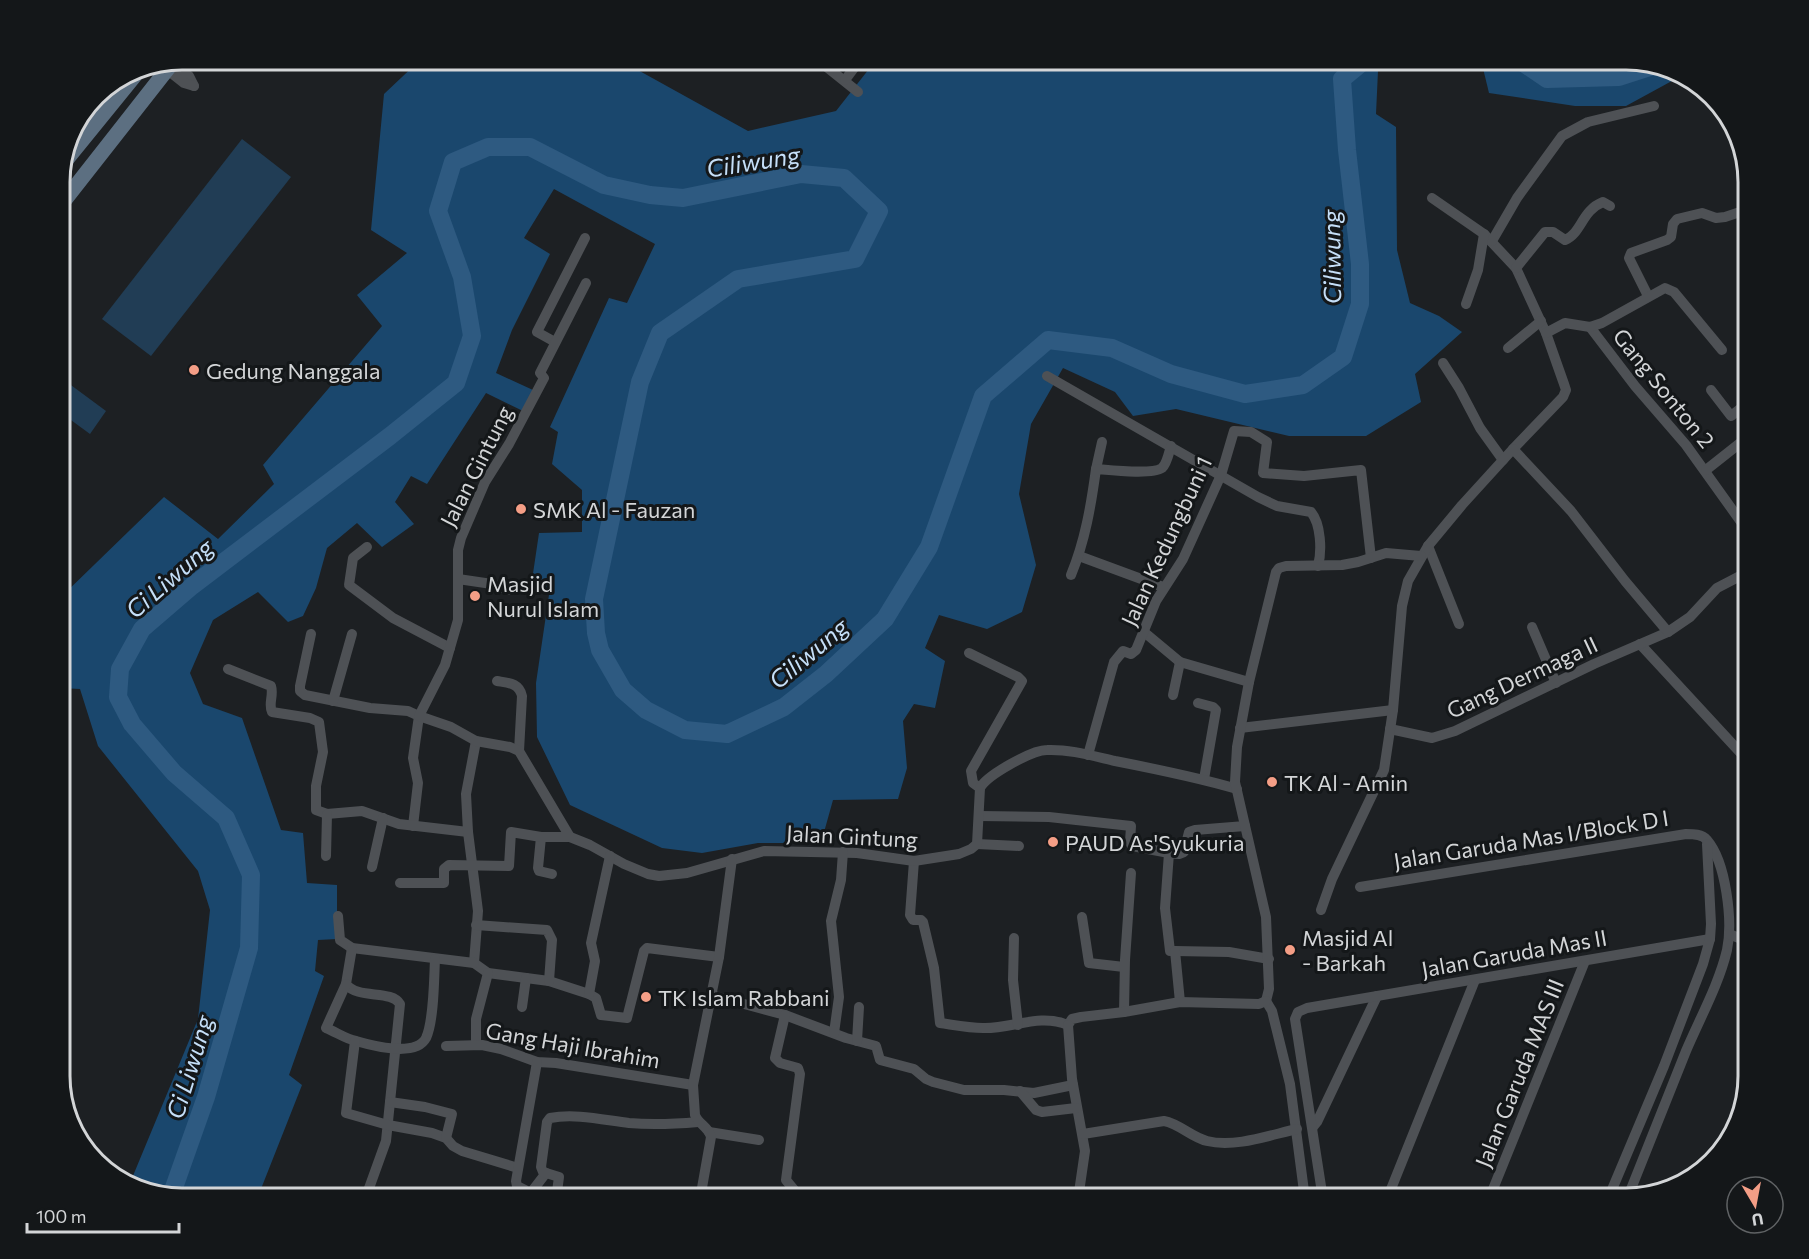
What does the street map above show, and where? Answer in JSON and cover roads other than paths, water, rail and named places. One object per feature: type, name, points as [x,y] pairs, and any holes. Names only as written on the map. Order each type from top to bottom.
[{"type":"main road","points":[[71,192],[162,72]]},
{"type":"main road","points":[[76,148],[128,84]]},
{"type":"street","points":[[832,70],[858,93]]},
{"type":"street","points":[[845,80],[852,70]]},
{"type":"street","points":[[1466,304],[1488,237],[1562,136],[1588,122],[1654,106]]},
{"type":"street","points":[[1321,910],[1332,879],[1382,777],[1393,710],[1404,594],[1408,581],[1428,546],[1462,505],[1570,388],[1516,268],[1488,237],[1432,198]]},
{"type":"street","points":[[1516,268],[1545,232],[1553,232],[1565,240],[1569,239],[1576,233],[1582,219],[1596,205],[1603,202],[1610,206]]},
{"type":"street","points":[[1648,296],[1629,258],[1631,253],[1667,240],[1671,237],[1673,224],[1677,219],[1702,213],[1716,218],[1738,213]]},
{"type":"street","points":[[555,342],[537,332],[585,238]]},
{"type":"street","name":"Jalan Gintung","points":[[413,826],[418,783],[413,758],[419,716],[445,665],[458,620],[458,550],[464,530],[485,482],[509,444],[544,378],[540,373],[586,283]]},
{"type":"street","points":[[1546,333],[1565,323],[1590,327],[1602,323],[1661,288],[1665,288],[1674,292],[1722,350]]},
{"type":"street","points":[[1508,348],[1541,321]]},
{"type":"street","name":"Gang Sonton 2","points":[[1590,327],[1635,386],[1706,470],[1738,517]]},
{"type":"street","points":[[1443,363],[1480,428],[1503,460]]},
{"type":"street","points":[[1047,376],[1277,506],[1311,512],[1315,517],[1321,551],[1318,566]]},
{"type":"street","points":[[1711,390],[1731,416],[1738,411]]},
{"type":"street","name":"Jalan Kedungbuni 1","points":[[1088,755],[1114,662],[1124,651],[1131,654],[1136,650],[1163,587],[1183,559],[1221,475],[1234,431],[1251,432],[1267,442],[1263,472],[1304,476],[1360,470],[1371,558]]},
{"type":"street","points":[[1071,575],[1087,526],[1102,442]]},
{"type":"street","points":[[1706,470],[1738,445]]},
{"type":"street","points":[[1096,469],[1141,471],[1161,468],[1165,465],[1171,446]]},
{"type":"street","points":[[1513,449],[1571,510],[1625,581],[1668,632]]},
{"type":"street","points":[[1428,546],[1458,624]]},
{"type":"street","points":[[366,547],[353,558],[349,585],[393,618],[450,648]]},
{"type":"street","points":[[1304,1188],[1288,1072],[1272,1011],[1266,1001],[1269,989],[1269,959],[1266,917],[1235,782],[1240,728],[1249,682],[1278,569],[1286,566],[1342,565],[1393,553],[1421,556]]},
{"type":"street","points":[[1079,556],[1163,587]]},
{"type":"street","name":"Gang Dermaga II","points":[[1390,729],[1425,737],[1439,737],[1455,731],[1668,632],[1690,617],[1717,588],[1738,578]]},
{"type":"street","points":[[458,579],[492,584],[508,590]]},
{"type":"street","points":[[1532,627],[1556,683]]},
{"type":"street","points":[[1144,632],[1180,662],[1249,682]]},
{"type":"street","points":[[310,633],[300,691],[305,695],[408,711],[452,727],[476,741],[510,747],[519,752],[570,837]]},
{"type":"street","points":[[333,701],[352,634]]},
{"type":"street","points":[[1640,644],[1738,750]]},
{"type":"street","points":[[969,653],[1022,681],[971,771],[973,783],[980,788]]},
{"type":"street","points":[[1173,695],[1180,662]]},
{"type":"street","points":[[228,669],[271,686],[272,712],[310,718],[319,722],[323,752],[316,786],[315,808],[320,812],[327,814],[362,811],[413,826],[468,832]]},
{"type":"street","points":[[497,681],[515,685],[520,689],[522,701],[519,752]]},
{"type":"street","points":[[1198,703],[1216,710],[1204,779]]},
{"type":"street","points":[[1240,728],[1393,710]]},
{"type":"street","points":[[474,963],[478,911],[468,832],[466,794],[476,741]]},
{"type":"street","points":[[1019,846],[977,844],[980,788],[982,784],[1002,770],[1044,749],[1088,755],[1204,779],[1237,789]]},
{"type":"street","points":[[326,856],[327,814]]},
{"type":"street","points":[[979,816],[1049,817],[1130,826],[1132,846],[1179,854],[1184,852],[1189,832],[1245,826]]},
{"type":"street","points":[[372,867],[383,818]]},
{"type":"street","name":"Jalan Gintung","points":[[400,883],[444,883],[446,867],[472,864],[509,866],[511,832],[541,837],[570,837],[648,874],[659,876],[687,873],[764,851],[843,852],[914,861],[959,854],[977,844]]},
{"type":"street","name":"Jalan Garuda Mas I/Block D I","points":[[1360,887],[1686,834],[1695,834],[1707,840]]},
{"type":"street","points":[[541,837],[538,868],[539,871],[552,874]]},
{"type":"street","points":[[1631,1188],[1727,950],[1729,934],[1722,873],[1719,861],[1707,840]]},
{"type":"street","points":[[1613,1188],[1692,995],[1710,939],[1710,877],[1707,840]]},
{"type":"street","points":[[834,1033],[839,998],[831,921],[841,880],[843,852]]},
{"type":"street","points":[[1169,853],[1165,908],[1170,951],[1229,952],[1269,959]]},
{"type":"street","points":[[589,994],[595,961],[591,943],[610,856]]},
{"type":"street","points":[[732,859],[719,957],[693,1086],[695,1116],[698,1122],[710,1132],[759,1140]]},
{"type":"street","points":[[914,861],[910,915],[913,921],[923,922],[934,968],[940,1023],[984,1028],[1051,1020],[1068,1025]]},
{"type":"street","points":[[1124,1012],[1124,966],[1131,873]]},
{"type":"street","points":[[338,916],[340,940],[352,948],[474,963],[488,973],[549,981],[596,998],[601,1015],[627,1018],[644,951],[647,948],[719,957]]},
{"type":"street","points":[[1082,916],[1089,963],[1124,966]]},
{"type":"street","points":[[476,926],[547,930],[552,940],[549,981]]},
{"type":"street","points":[[1729,934],[1738,938]]},
{"type":"street","points":[[1014,938],[1013,980],[1018,1025]]},
{"type":"street","name":"Jalan Garuda Mas II","points":[[1313,1127],[1295,1019],[1298,1012],[1307,1008],[1710,939]]},
{"type":"street","points":[[352,948],[346,984],[326,1028],[355,1041],[396,1048],[411,1049],[420,1045],[427,1036],[435,959]]},
{"type":"street","points":[[1175,951],[1180,1002]]},
{"type":"street","name":"Jalan Garuda MAS III","points":[[1493,1188],[1585,961]]},
{"type":"street","points":[[476,1045],[476,1019],[488,973]]},
{"type":"street","points":[[522,1007],[526,978]]},
{"type":"street","points":[[1391,1188],[1475,980]]},
{"type":"street","points":[[346,984],[352,990],[398,1000],[400,1013],[384,1148],[369,1188]]},
{"type":"street","points":[[711,994],[785,1015],[876,1046],[880,1060],[914,1069],[933,1082],[964,1090],[983,1089],[1034,1093],[1073,1085]]},
{"type":"street","points":[[1321,1188],[1313,1127],[1377,996]]},
{"type":"street","points":[[1080,1188],[1084,1163],[1083,1134],[1073,1085],[1068,1025],[1072,1019],[1180,1002],[1259,1004],[1266,1001]]},
{"type":"street","points":[[857,1041],[859,1007]]},
{"type":"street","points":[[785,1015],[775,1058],[780,1063],[798,1068],[800,1074],[786,1180],[793,1188]]},
{"type":"street","points":[[355,1041],[346,1113],[446,1138],[462,1151],[518,1168]]},
{"type":"street","name":"Gang Haji Ibrahim","points":[[446,1046],[476,1045],[501,1049],[537,1062],[556,1063],[693,1086]]},
{"type":"street","points":[[519,1188],[517,1186],[518,1168],[537,1062]]},
{"type":"street","points":[[1664,1066],[1677,1072]]},
{"type":"street","points":[[1020,1091],[1036,1110],[1042,1112],[1076,1108]]},
{"type":"street","points":[[390,1102],[452,1114],[446,1138]]},
{"type":"street","points":[[558,1188],[559,1177],[546,1173],[542,1167],[547,1122],[550,1118],[632,1123],[698,1122]]},
{"type":"street","points":[[1083,1134],[1164,1121],[1175,1124],[1199,1138],[1220,1142],[1238,1141],[1297,1129]]},
{"type":"street","points":[[701,1188],[710,1132]]},
{"type":"street","points":[[534,1188],[546,1173]]},
{"type":"waterway","name":"Ciliwung","points":[[174,1188],[206,1097],[249,948],[251,875],[226,818],[174,773],[132,724],[118,697],[120,669],[142,629],[192,586],[456,383],[472,336],[462,277],[438,211],[453,162],[488,147],[530,147],[604,185],[650,195],[683,198],[801,174],[844,178],[879,211],[855,259],[738,279],[660,333],[640,382],[594,599],[596,633],[600,650],[623,690],[646,710],[685,730],[727,734],[784,707],[826,674],[885,619],[929,547],[983,396],[1048,340],[1112,348],[1171,374],[1245,394],[1303,385],[1343,357],[1360,304],[1360,264],[1347,150],[1342,79],[1353,70]]},
{"type":"waterway","name":"Ciliwung","points":[[1534,70],[1547,79],[1619,77],[1638,71]]},
{"type":"place","name":"Gedung Nanggala","points":[[194,370]]},
{"type":"place","name":"SMK Al - Fauzan","points":[[521,509]]},
{"type":"place","name":"Masjid Nurul Islam","points":[[475,596]]},
{"type":"place","name":"TK Al - Amin","points":[[1272,782]]},
{"type":"place","name":"PAUD As'Syukuria","points":[[1053,842]]},
{"type":"place","name":"Masjid Al - Barkah","points":[[1290,950]]},
{"type":"place","name":"TK Islam Rabbani","points":[[646,997]]},
{"type":"water label","name":"Ci Liwung","points":[[169,578]]},
{"type":"water label","name":"Ci Liwung","points":[[189,1067]]}]
